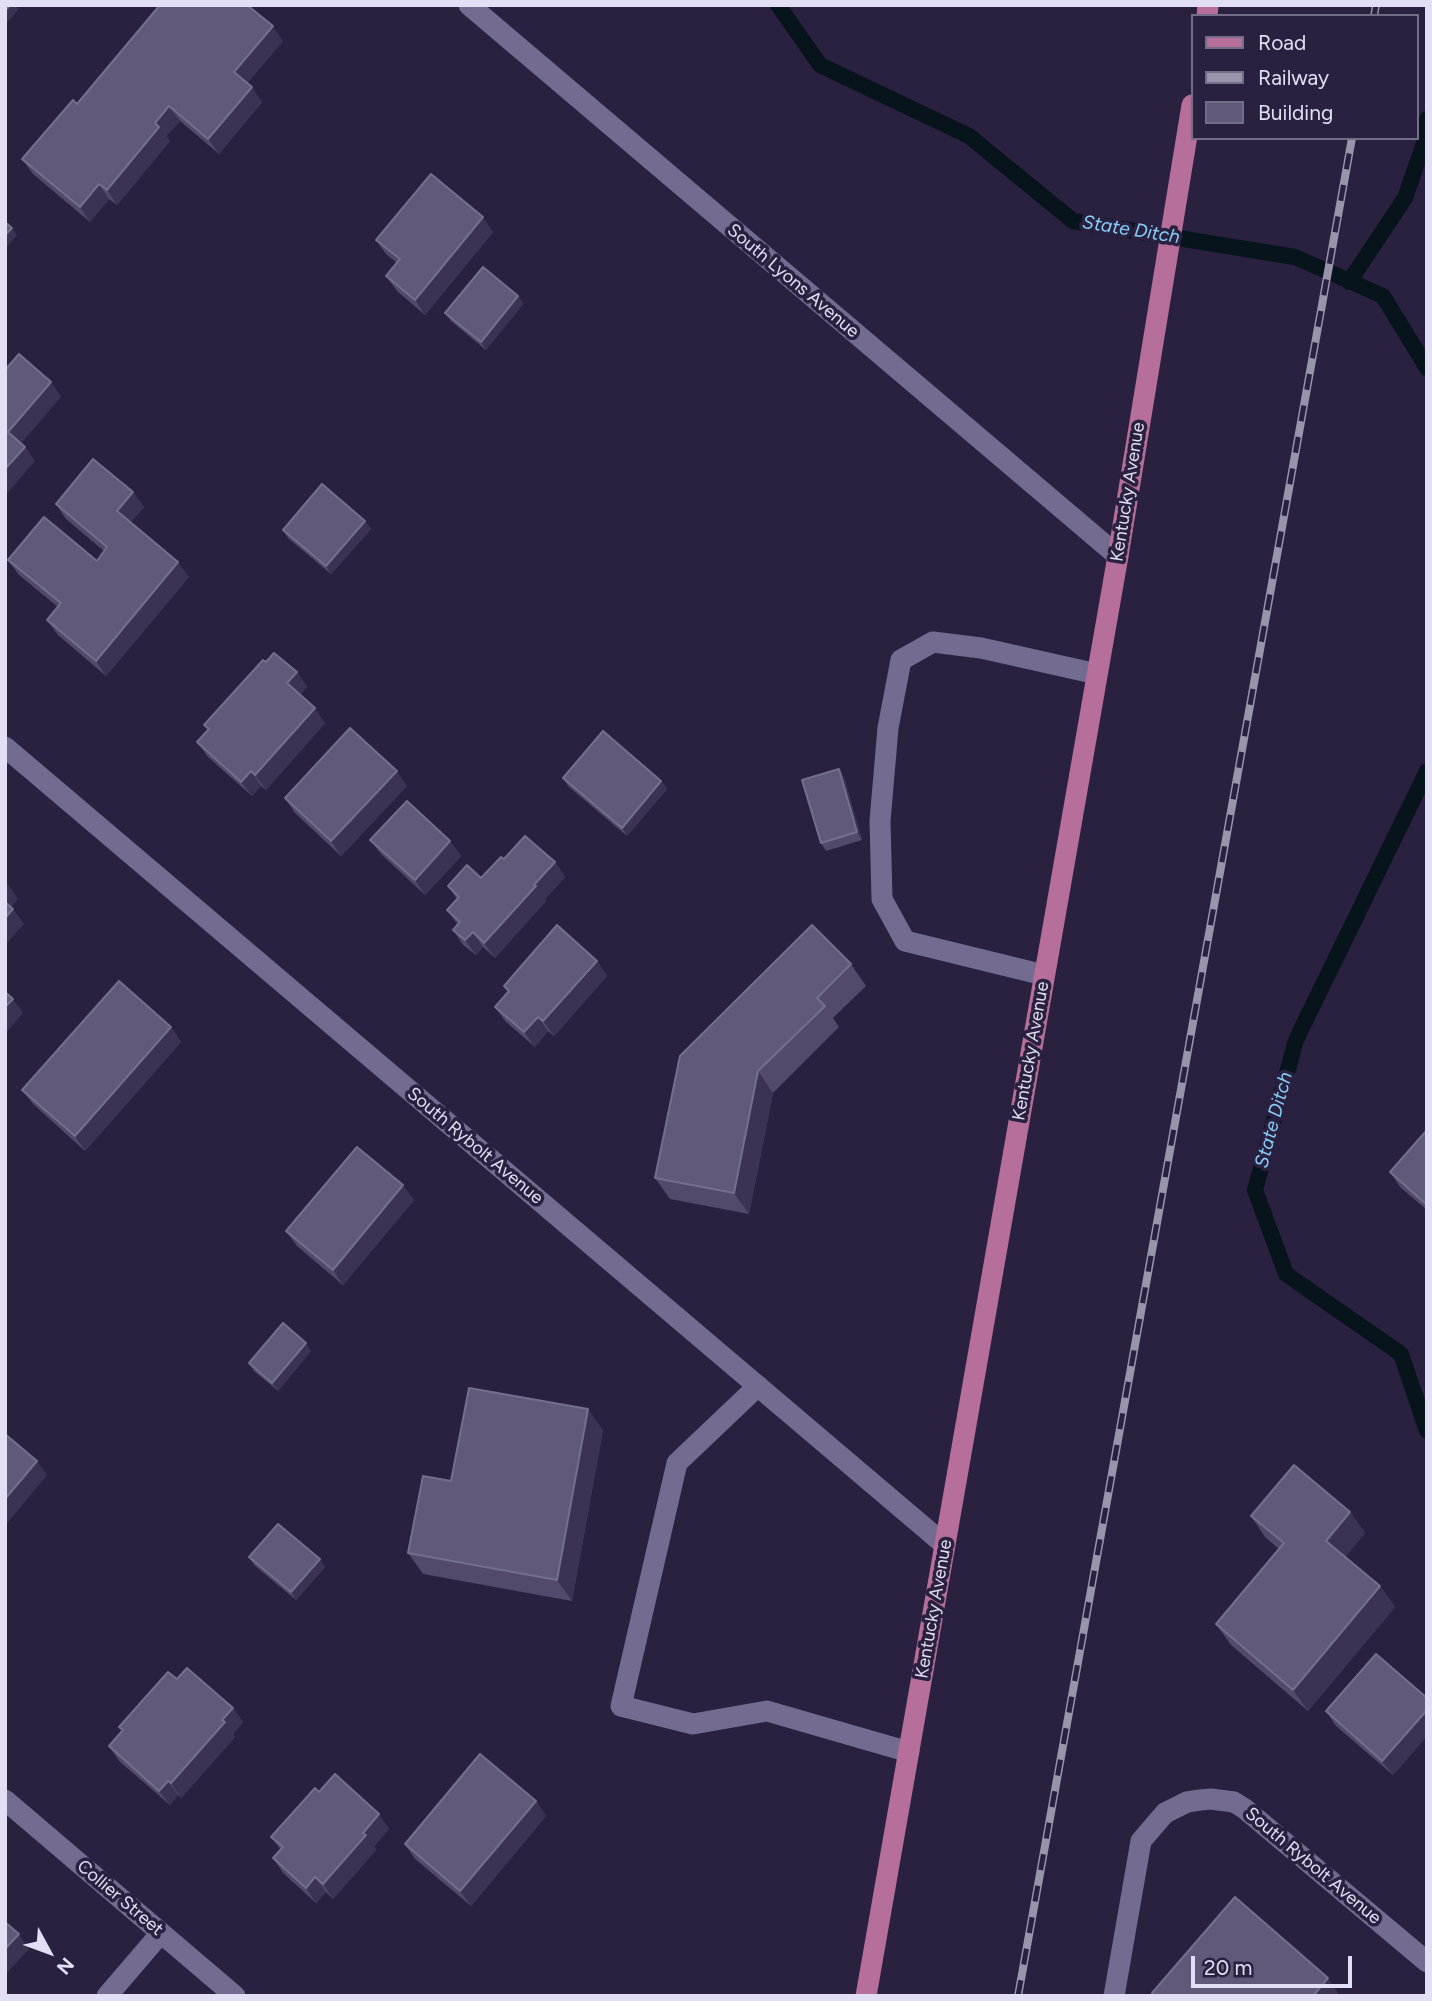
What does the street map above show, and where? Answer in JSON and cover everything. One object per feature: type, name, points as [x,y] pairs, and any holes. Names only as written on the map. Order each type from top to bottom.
[{"type":"main road","name":"Kentucky Avenue","points":[[866,1996],[1118,556],[1190,118]]},
{"type":"street","name":"South Lyons Avenue","points":[[469,5],[1118,556]]},
{"type":"street","points":[[1044,975],[905,941],[883,899],[880,821],[888,727],[901,660],[933,642],[981,648],[1097,674]]},
{"type":"street","name":"South Rybolt Avenue","points":[[5,747],[945,1545]]},
{"type":"street","points":[[758,1386],[677,1462],[621,1706],[693,1724],[767,1711],[909,1752]]},
{"type":"street","name":"South Rybolt Avenue","points":[[1114,1996],[1141,1841],[1165,1813],[1187,1802],[1211,1799],[1234,1802],[1245,1809],[1427,1962]]},
{"type":"street","name":"Collier Street","points":[[5,1800],[235,1996]]},
{"type":"street","points":[[107,1996],[161,1933]]},
{"type":"building","points":[[160,5],[247,5],[273,26],[234,72],[252,87],[208,139],[169,106],[155,123],[159,127],[107,190],[99,184],[80,207],[22,159],[73,100],[77,104]]},
{"type":"building","points":[[431,174],[483,217],[415,300],[386,276],[400,259],[376,240]]},
{"type":"building","points":[[5,222],[12,228],[5,235]]},
{"type":"building","points":[[483,267],[518,296],[481,342],[445,313]]},
{"type":"building","points":[[19,354],[51,382],[8,432],[25,447],[5,469],[5,370]]},
{"type":"building","points":[[93,459],[133,492],[117,511],[178,562],[96,661],[47,620],[61,603],[8,560],[44,517],[97,561],[107,547],[56,504]]},
{"type":"building","points":[[322,484],[365,521],[326,566],[283,530]]},
{"type":"building","points":[[274,653],[297,672],[287,683],[315,708],[255,775],[251,771],[241,782],[197,742],[209,729],[204,725],[263,660],[266,662]]},
{"type":"building","points":[[350,728],[397,771],[331,841],[285,798]]},
{"type":"building","points":[[603,731],[661,781],[622,828],[563,778]]},
{"type":"building","points":[[839,769],[857,832],[821,843],[802,780]]},
{"type":"building","points":[[407,801],[450,841],[415,880],[370,840]]},
{"type":"building","points":[[525,836],[555,862],[484,943],[473,932],[465,940],[453,930],[460,922],[447,910],[459,897],[448,886],[467,865],[481,878],[501,857],[504,859]]},
{"type":"building","points":[[5,902],[13,909],[5,918]]},
{"type":"building","points":[[557,925],[597,961],[543,1021],[538,1017],[524,1032],[495,1007],[509,991],[504,986]]},
{"type":"building","points":[[812,925],[851,964],[817,998],[825,1006],[758,1071],[734,1193],[655,1178],[680,1056]]},
{"type":"building","points":[[119,981],[171,1027],[75,1136],[22,1090]]},
{"type":"building","points":[[5,992],[13,999],[5,1007]]},
{"type":"building","points":[[1427,1130],[1427,1205],[1390,1172]]},
{"type":"building","points":[[357,1147],[403,1185],[333,1270],[286,1231]]},
{"type":"building","points":[[283,1323],[306,1343],[272,1383],[249,1363]]},
{"type":"building","points":[[469,1388],[588,1409],[557,1580],[408,1553],[423,1476],[451,1481]]},
{"type":"building","points":[[5,1434],[37,1461],[5,1499]]},
{"type":"building","points":[[1294,1465],[1350,1512],[1326,1541],[1380,1586],[1293,1690],[1216,1624],[1284,1543],[1251,1516]]},
{"type":"building","points":[[278,1524],[320,1559],[291,1592],[249,1557]]},
{"type":"building","points":[[1376,1654],[1427,1698],[1427,1710],[1382,1761],[1326,1711]]},
{"type":"building","points":[[187,1668],[233,1708],[222,1720],[225,1722],[171,1783],[168,1781],[159,1791],[109,1746],[123,1730],[119,1727],[168,1672],[177,1679]]},
{"type":"building","points":[[480,1754],[536,1801],[460,1891],[405,1844]]},
{"type":"building","points":[[335,1774],[379,1814],[363,1833],[366,1835],[323,1884],[315,1877],[306,1888],[273,1858],[283,1847],[271,1837],[315,1788],[319,1792]]},
{"type":"building","points":[[1235,1897],[1328,1978],[1313,1996],[1155,1996],[1152,1993]]},
{"type":"building","points":[[5,1922],[19,1934],[5,1949]]},
{"type":"waterway","name":"State Ditch","points":[[778,5],[820,65],[969,136],[1073,221],[1295,257],[1383,296],[1427,368]]},
{"type":"waterway","points":[[1349,282],[1405,198],[1425,140],[1427,119]]},
{"type":"waterway","name":"State Ditch","points":[[1427,771],[1296,1040],[1255,1190],[1286,1274],[1401,1354],[1427,1431]]},
{"type":"railway","points":[[1374,14],[1376,5]]},
{"type":"railway","points":[[1018,1996],[1352,140]]}]
